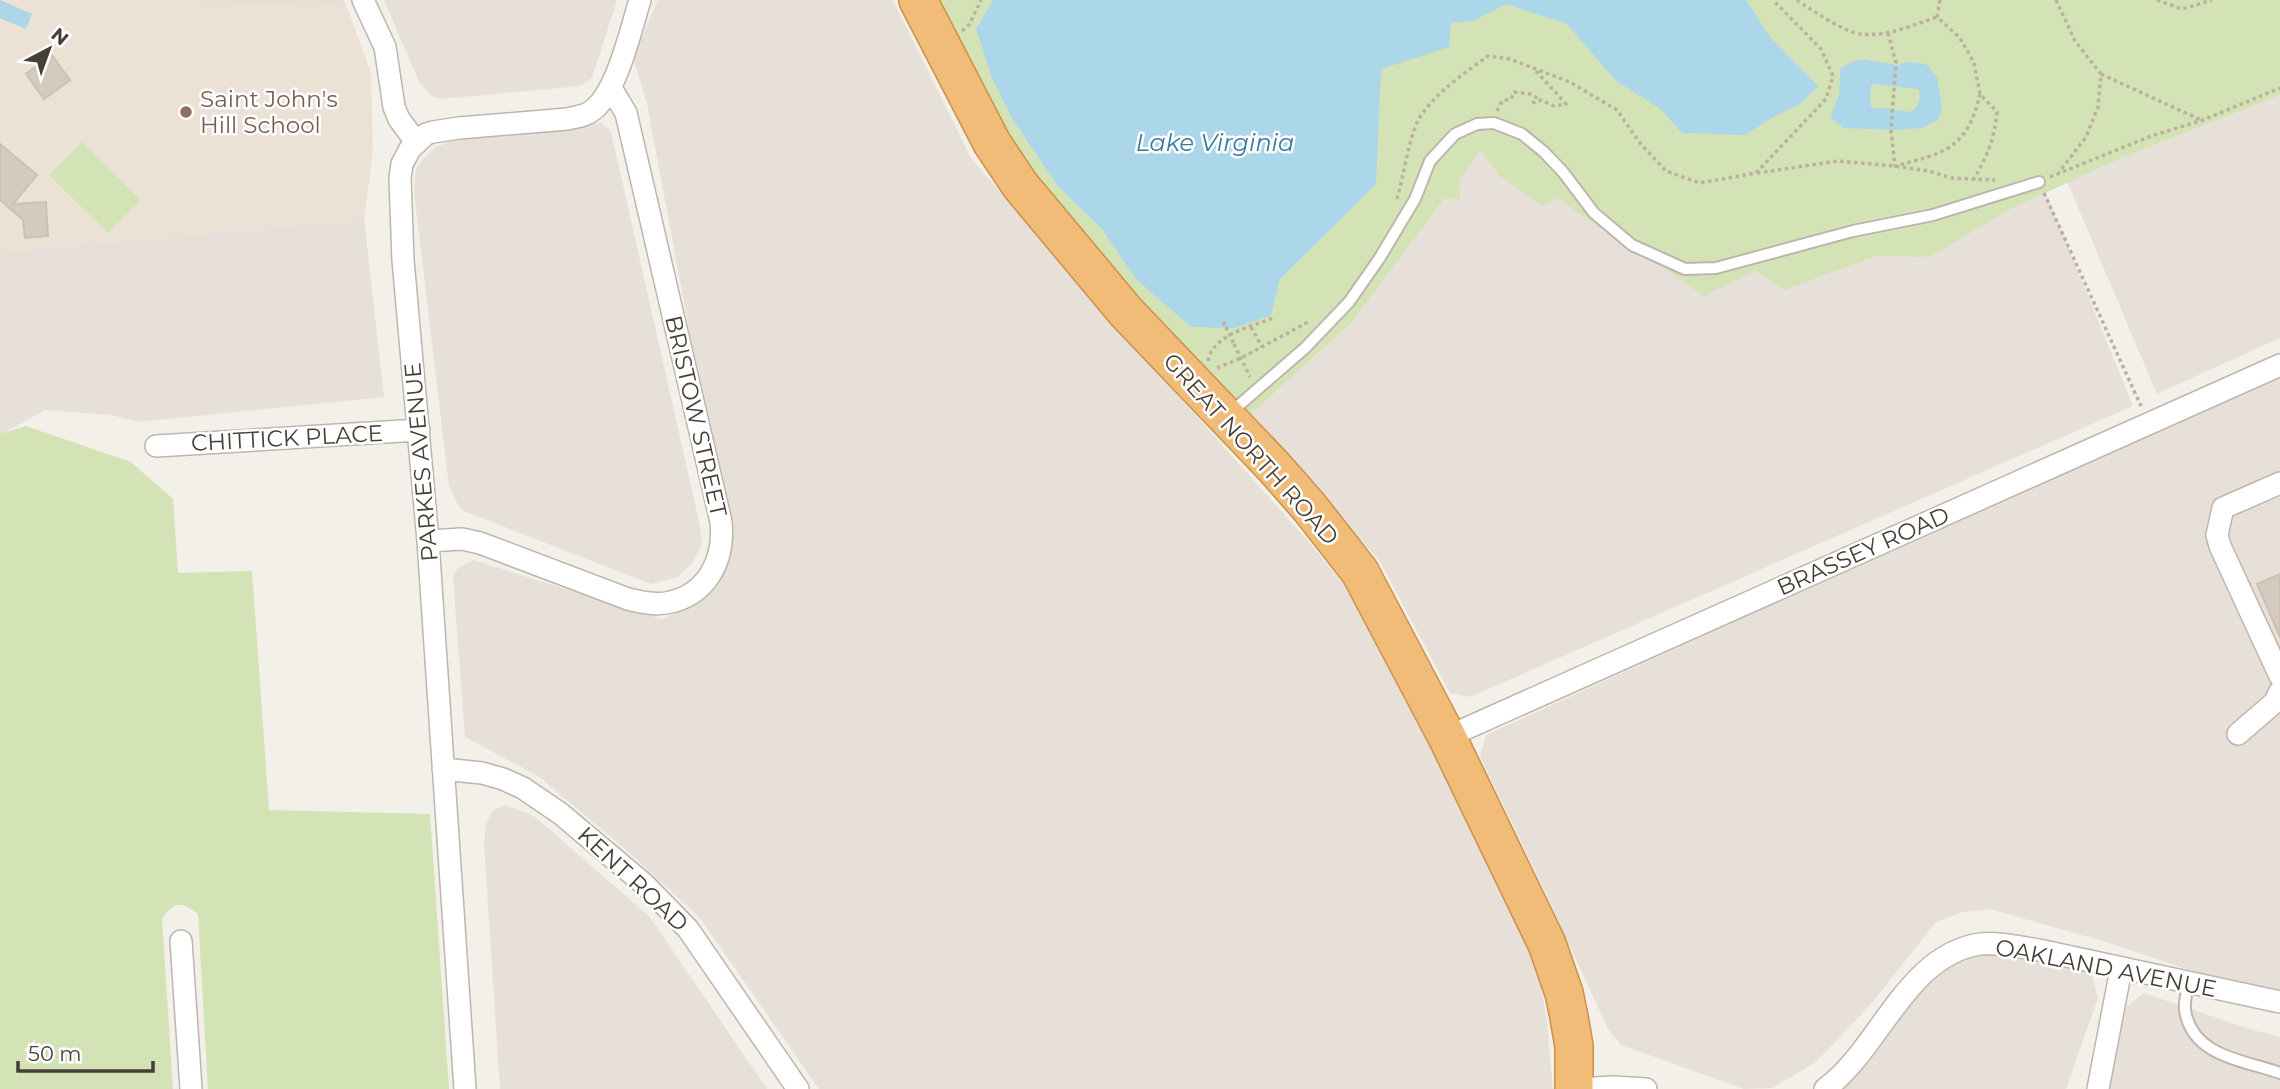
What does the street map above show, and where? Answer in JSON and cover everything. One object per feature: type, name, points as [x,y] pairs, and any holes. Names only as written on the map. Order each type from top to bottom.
[{"type":"highway","name":"GREAT NORTH ROAD","points":[[918,0],[966,97],[1006,166],[1041,212],[1126,312],[1310,508],[1360,572],[1447,737],[1525,897],[1557,970],[1574,1046],[1575,1089]]},
{"type":"street","points":[[363,0],[384,47],[394,107],[399,119],[416,142],[426,134],[442,129],[548,121],[581,116],[594,110],[611,88],[640,0]]},
{"type":"street","name":"BRISTOW STREET","points":[[428,541],[462,540],[480,543],[628,599],[648,603],[680,599],[694,590],[707,579],[721,553],[721,522],[626,113],[611,88]]},
{"type":"street","name":"PARKES AVENUE","points":[[416,142],[402,164],[400,196],[403,260],[428,541],[465,1089]]},
{"type":"street","name":"BRASSEY ROAD","points":[[1447,737],[2280,365]]},
{"type":"street","name":"CHITTICK PLACE","points":[[156,446],[419,430]]},
{"type":"street","points":[[2280,483],[2224,508],[2217,535],[2280,676]]},
{"type":"street","points":[[2238,734],[2277,707]]},
{"type":"street","name":"KENT ROAD","points":[[443,769],[482,773],[523,789],[561,814],[644,884],[688,929],[798,1089]]},
{"type":"street","points":[[181,941],[191,1089]]},
{"type":"street","name":"OAKLAND AVENUE","points":[[1825,1089],[1848,1068],[1920,977],[1937,961],[1955,951],[1982,944],[2000,944],[2280,1002]]},
{"type":"street","points":[[2098,1089],[2120,968]]},
{"type":"street","points":[[1575,1089],[1646,1089]]},
{"type":"lane","points":[[1226,418],[1305,348],[1349,302],[1415,199],[1430,161],[1455,134],[1476,124],[1493,123],[1522,134],[1563,172],[1594,213],[1632,245],[1685,269],[1716,268],[1853,231],[1933,215],[2039,182]]},
{"type":"lane","points":[[2188,983],[2184,1008],[2189,1026],[2206,1045],[2227,1058],[2280,1073]]},
{"type":"path","points":[[969,25],[981,0]]},
{"type":"path","points":[[1797,0],[1817,14],[1858,34],[1888,33],[1937,17]]},
{"type":"path","points":[[1937,17],[1940,0]]},
{"type":"path","points":[[2056,0],[2074,41],[2102,74],[2203,120]]},
{"type":"path","points":[[2157,0],[2182,9],[2212,0]]},
{"type":"path","points":[[1895,166],[1935,156],[1952,146],[1967,130],[1975,114],[1980,94],[1974,63],[1959,37],[1937,17]]},
{"type":"path","points":[[1888,33],[1896,63],[1891,130],[1895,166]]},
{"type":"path","points":[[1493,123],[1502,102],[1511,99],[1514,92],[1530,94],[1554,106],[1566,104],[1535,69]]},
{"type":"path","points":[[2058,174],[2086,137],[2098,107],[2102,74]]},
{"type":"path","points":[[2149,424],[2039,182],[2151,136],[2203,120],[2280,88]]},
{"type":"path","points":[[1974,179],[1989,152],[1997,112],[1980,94]]},
{"type":"path","points":[[1532,103],[1541,100]]},
{"type":"path","points":[[1756,173],[1838,162],[1895,166],[1952,178],[1999,180]]},
{"type":"path","points":[[1208,365],[1209,356],[1222,339],[1273,318]]},
{"type":"path","points":[[1213,369],[1241,358],[1223,322]]},
{"type":"path","points":[[1251,327],[1262,347]]},
{"type":"shaded area","name":"Saint John's Hill School","points":[[0,0],[121,0],[347,7],[371,73],[373,151],[364,219],[0,252]]},
{"type":"shaded area","points":[[343,0],[347,7],[122,1]]},
{"type":"shaded area","points":[[384,0],[617,0],[592,78],[581,86],[441,99],[433,97],[420,84]]},
{"type":"shaded area","points":[[658,0],[893,0],[971,158],[1066,270],[1307,540],[1363,608],[1530,948],[1539,971],[1553,1089],[819,1089],[700,918],[624,848],[538,776],[465,737],[453,576],[457,569],[473,560],[662,619],[695,605],[709,591],[730,549],[647,104],[633,57]]},
{"type":"shaded area","points":[[2280,95],[2280,338],[2157,394],[2066,179]]},
{"type":"shaded area","points":[[588,121],[603,124],[611,132],[700,526],[702,544],[691,565],[677,577],[651,584],[464,511],[459,507],[449,486],[414,192],[416,169],[434,148],[462,136]]},
{"type":"shaded area","points":[[1480,149],[2044,188],[2133,406],[1470,697],[1450,693],[1379,560],[1246,419],[1352,322]]},
{"type":"shaded area","points":[[364,219],[384,397],[138,422],[112,415],[45,410],[0,435],[0,252]]},
{"type":"shaded area","points":[[2280,376],[2280,998],[2270,997],[2106,942],[1990,909],[1963,912],[1936,922],[1871,1004],[1816,1062],[1772,1088],[1744,1089],[1621,1045],[1608,1029],[1480,757],[1486,735]]},
{"type":"shaded area","points":[[506,805],[535,817],[649,916],[767,1089],[500,1089],[484,844],[486,824],[493,810]]},
{"type":"shaded area","points":[[2031,951],[2091,972],[2098,998],[2066,1089],[1834,1089],[1939,966],[1958,954]]},
{"type":"shaded area","points":[[2144,993],[2280,1037],[2280,1089],[2095,1089],[2121,1011]]},
{"type":"green space","points":[[929,0],[2280,0],[2280,95],[2121,158],[2010,209],[1930,257],[1876,256],[1784,290],[1756,271],[1703,296],[1654,260],[1621,242],[1557,198],[1542,206],[1499,175],[1480,150],[1459,180],[1460,199],[1444,199],[1352,322],[1246,419],[1040,195]]},
{"type":"green space","points":[[82,142],[141,200],[108,233],[49,175]]},
{"type":"green space","points":[[26,426],[131,462],[173,499],[178,573],[252,571],[269,810],[430,814],[449,1089],[208,1089],[198,914],[178,905],[170,909],[162,919],[173,1089],[0,1089],[0,434]]},
{"type":"water","points":[[0,0],[32,14],[26,29],[0,18]]},
{"type":"water","name":"Lake Virginia","points":[[993,0],[1746,0],[1770,37],[1818,86],[1800,104],[1745,135],[1682,133],[1662,110],[1615,80],[1567,24],[1506,4],[1473,21],[1451,23],[1449,47],[1381,69],[1376,184],[1280,279],[1271,315],[1235,328],[1191,327],[1135,278],[1102,229],[1057,185],[1012,118],[992,78],[976,29]]},
{"type":"water","points":[[1859,59],[1899,65],[1908,62],[1926,64],[1937,77],[1942,109],[1938,120],[1922,128],[1899,130],[1844,128],[1831,118],[1839,94],[1841,68]],"holes":[[[1874,84],[1918,89],[1918,102],[1910,112],[1872,107],[1870,104],[1871,85]]]},
{"type":"building","points":[[52,55],[70,80],[44,99],[26,74]]},
{"type":"building","points":[[0,144],[37,175],[13,204],[46,202],[48,236],[25,238],[23,220],[0,200]]},
{"type":"building","points":[[2280,574],[2280,637],[2257,584]]},
{"type":"place","name":"Saint John's Hill School","points":[[186,112]]}]
